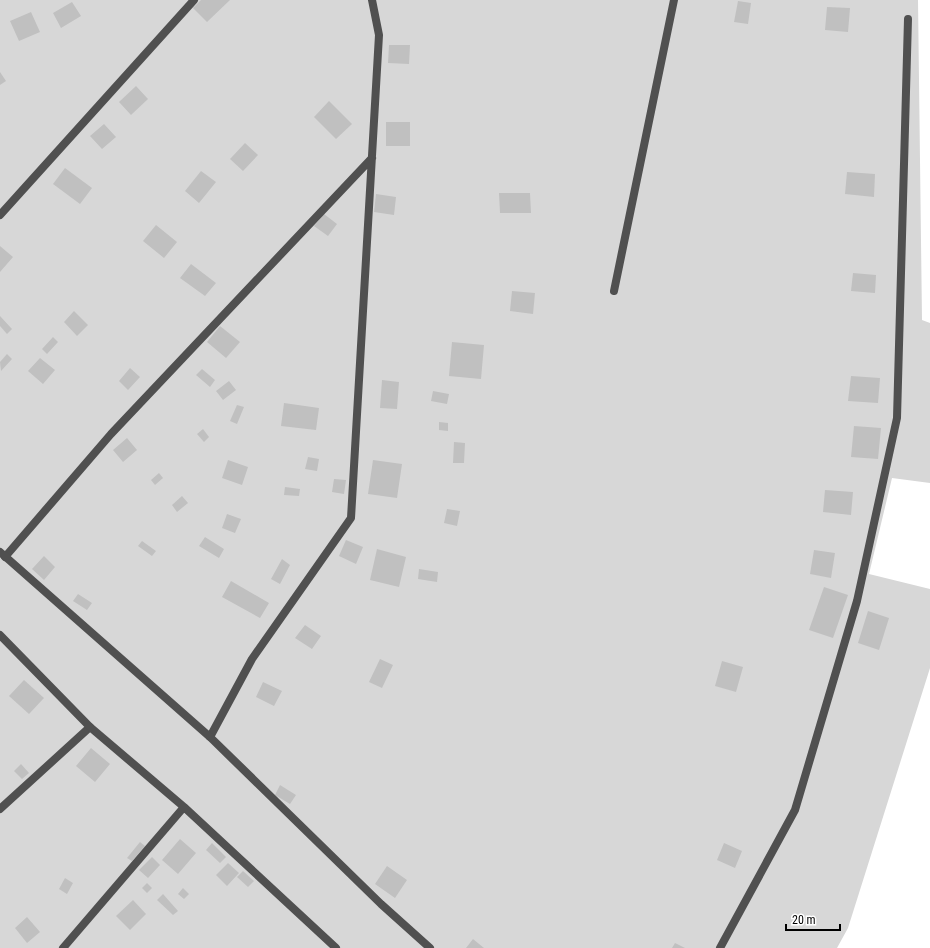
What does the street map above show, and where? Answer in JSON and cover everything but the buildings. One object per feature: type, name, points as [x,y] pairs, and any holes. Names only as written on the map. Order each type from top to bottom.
[{"type":"street","points":[[0,215],[194,0]]},
{"type":"street","points":[[210,737],[252,659],[351,518],[379,35],[372,0]]},
{"type":"street","points":[[614,291],[674,0]]},
{"type":"street","points":[[720,948],[795,810],[857,602],[896,418],[908,20]]},
{"type":"street","points":[[372,158],[111,434],[3,554],[210,737],[380,904],[430,948]]},
{"type":"street","points":[[0,635],[90,727],[184,807],[336,948]]},
{"type":"street","points":[[0,809],[90,727]]},
{"type":"street","points":[[63,948],[184,807]]},
{"type":"shaded area","points":[[0,0],[918,0],[922,320],[930,323],[930,483],[892,478],[869,574],[930,589],[930,668],[848,928],[837,948],[0,948]]}]
